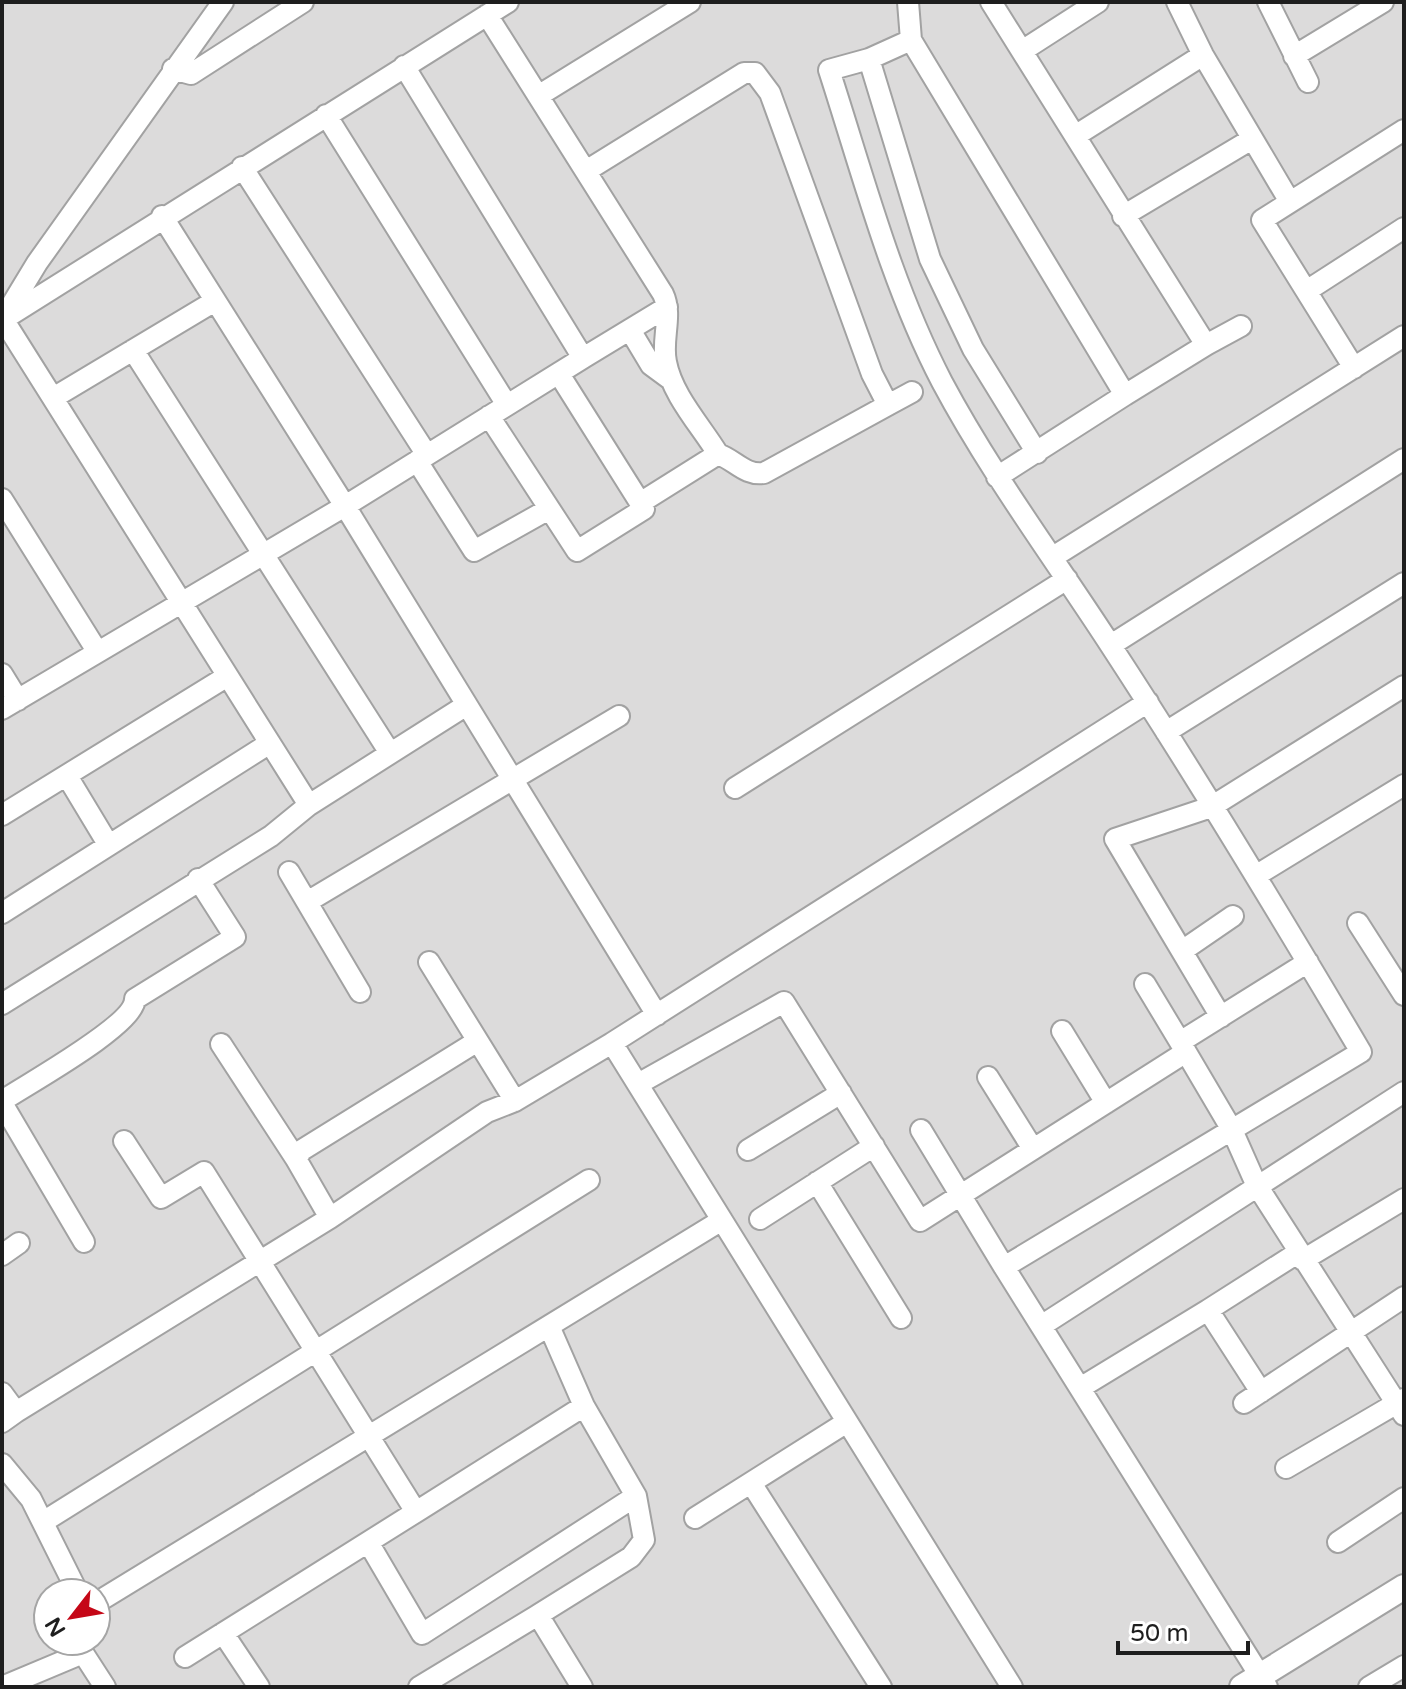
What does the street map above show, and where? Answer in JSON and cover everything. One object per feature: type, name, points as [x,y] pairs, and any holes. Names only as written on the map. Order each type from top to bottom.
[{"type":"street","points":[[3,319],[37,263],[223,2]]},
{"type":"street","points":[[173,69],[191,74],[303,2]]},
{"type":"street","points":[[3,319],[162,216],[508,2]]},
{"type":"street","points":[[538,96],[690,2]]},
{"type":"street","points":[[908,2],[911,40],[1125,395]]},
{"type":"street","points":[[991,2],[1206,345]]},
{"type":"street","points":[[1022,51],[1098,2]]},
{"type":"street","points":[[1177,2],[1203,55],[1290,202]]},
{"type":"street","points":[[1268,2],[1308,82]]},
{"type":"street","points":[[1294,56],[1383,2]]},
{"type":"street","points":[[487,15],[663,294],[667,307],[664,349],[670,379]]},
{"type":"street","points":[[911,40],[869,59],[829,70],[904,301],[942,382],[997,477],[1148,702],[1211,807],[1257,875],[1361,1052],[1004,1267]]},
{"type":"street","points":[[1075,136],[1203,55]]},
{"type":"street","points":[[869,59],[930,259],[973,349],[1037,453]]},
{"type":"street","points":[[404,66],[583,358]]},
{"type":"street","points":[[586,171],[744,73],[755,73],[770,93],[852,325],[888,405]]},
{"type":"street","points":[[326,115],[498,411],[549,509],[577,551],[644,509],[559,374]]},
{"type":"street","points":[[1354,368],[1262,220],[1404,130]]},
{"type":"street","points":[[1123,216],[1252,139]]},
{"type":"street","points":[[242,167],[422,458],[474,551],[549,509]]},
{"type":"street","points":[[162,216],[345,506],[511,782],[657,1015]]},
{"type":"street","points":[[1308,290],[1404,228]]},
{"type":"street","points":[[53,398],[215,301]]},
{"type":"street","points":[[2,674],[10,704],[345,506],[667,307]]},
{"type":"street","points":[[3,319],[309,805]]},
{"type":"street","points":[[997,477],[1241,326]]},
{"type":"street","points":[[630,330],[651,365],[670,379],[718,454],[730,458],[746,472],[764,473],[912,392]]},
{"type":"street","points":[[1053,557],[1404,336]]},
{"type":"street","points":[[133,350],[390,753]]},
{"type":"street","points":[[640,503],[718,454]]},
{"type":"street","points":[[1111,645],[1404,459]]},
{"type":"street","points":[[2,499],[97,651]]},
{"type":"street","points":[[735,788],[1067,579]]},
{"type":"street","points":[[1166,732],[1404,583]]},
{"type":"street","points":[[2,815],[226,677]]},
{"type":"street","points":[[1221,1017],[1115,839],[1211,807],[1404,686]]},
{"type":"street","points":[[2,1393],[9,1417],[330,1218],[487,1112],[515,1101],[612,1043],[1148,702]]},
{"type":"street","points":[[2,1004],[271,836],[309,805],[465,706]]},
{"type":"street","points":[[307,902],[619,716]]},
{"type":"street","points":[[2,913],[270,743]]},
{"type":"street","points":[[67,776],[108,844]]},
{"type":"street","points":[[1257,875],[1404,785]]},
{"type":"street","points":[[289,872],[360,992]]},
{"type":"street","points":[[84,1242],[2,1102],[119,1025],[135,1006],[135,999],[235,937],[198,879]]},
{"type":"street","points":[[1182,951],[1233,916]]},
{"type":"street","points":[[1358,923],[1404,995]]},
{"type":"street","points":[[429,962],[515,1101]]},
{"type":"street","points":[[638,1084],[784,1002],[920,1221],[1106,1103],[1221,1017],[1308,962]]},
{"type":"street","points":[[1145,984],[1232,1130],[1256,1184],[1349,1333],[1402,1406],[1286,1468]]},
{"type":"street","points":[[1062,1031],[1106,1103]]},
{"type":"street","points":[[296,1159],[302,1150],[476,1042]]},
{"type":"street","points":[[612,1043],[1012,1687]]},
{"type":"street","points":[[221,1044],[296,1159],[330,1218]]},
{"type":"street","points":[[988,1077],[1033,1149]]},
{"type":"street","points":[[1041,1326],[1256,1184],[1404,1092]]},
{"type":"street","points":[[748,1150],[841,1093]]},
{"type":"street","points":[[921,1130],[1257,1683],[1404,1587]]},
{"type":"street","points":[[124,1141],[161,1198],[204,1172],[416,1512]]},
{"type":"street","points":[[760,1219],[874,1146]]},
{"type":"street","points":[[43,1522],[589,1180]]},
{"type":"street","points":[[817,1182],[901,1318]]},
{"type":"street","points":[[1080,1388],[1208,1310],[1404,1199]]},
{"type":"street","points":[[112,1593],[722,1220]]},
{"type":"street","points":[[1208,1310],[1253,1397],[1404,1297]]},
{"type":"street","points":[[421,1686],[631,1557],[644,1540],[636,1496],[584,1406],[549,1326]]},
{"type":"street","points":[[185,1657],[584,1406]]},
{"type":"street","points":[[695,1518],[847,1422]]},
{"type":"street","points":[[2,1464],[31,1499],[70,1577]]},
{"type":"street","points":[[751,1483],[881,1687]]},
{"type":"street","points":[[368,1542],[422,1634],[636,1496]]},
{"type":"street","points":[[1338,1542],[1404,1498]]},
{"type":"street","points":[[538,1615],[582,1687]]},
{"type":"street","points":[[223,1633],[259,1687]]},
{"type":"street","points":[[2,1687],[65,1657]]},
{"type":"street","points":[[91,1657],[105,1687]]},
{"type":"street","points":[[1369,1687],[1404,1666]]},
{"type":"shaded area","points":[[2,2],[1404,2],[1404,1687],[2,1687]]}]
